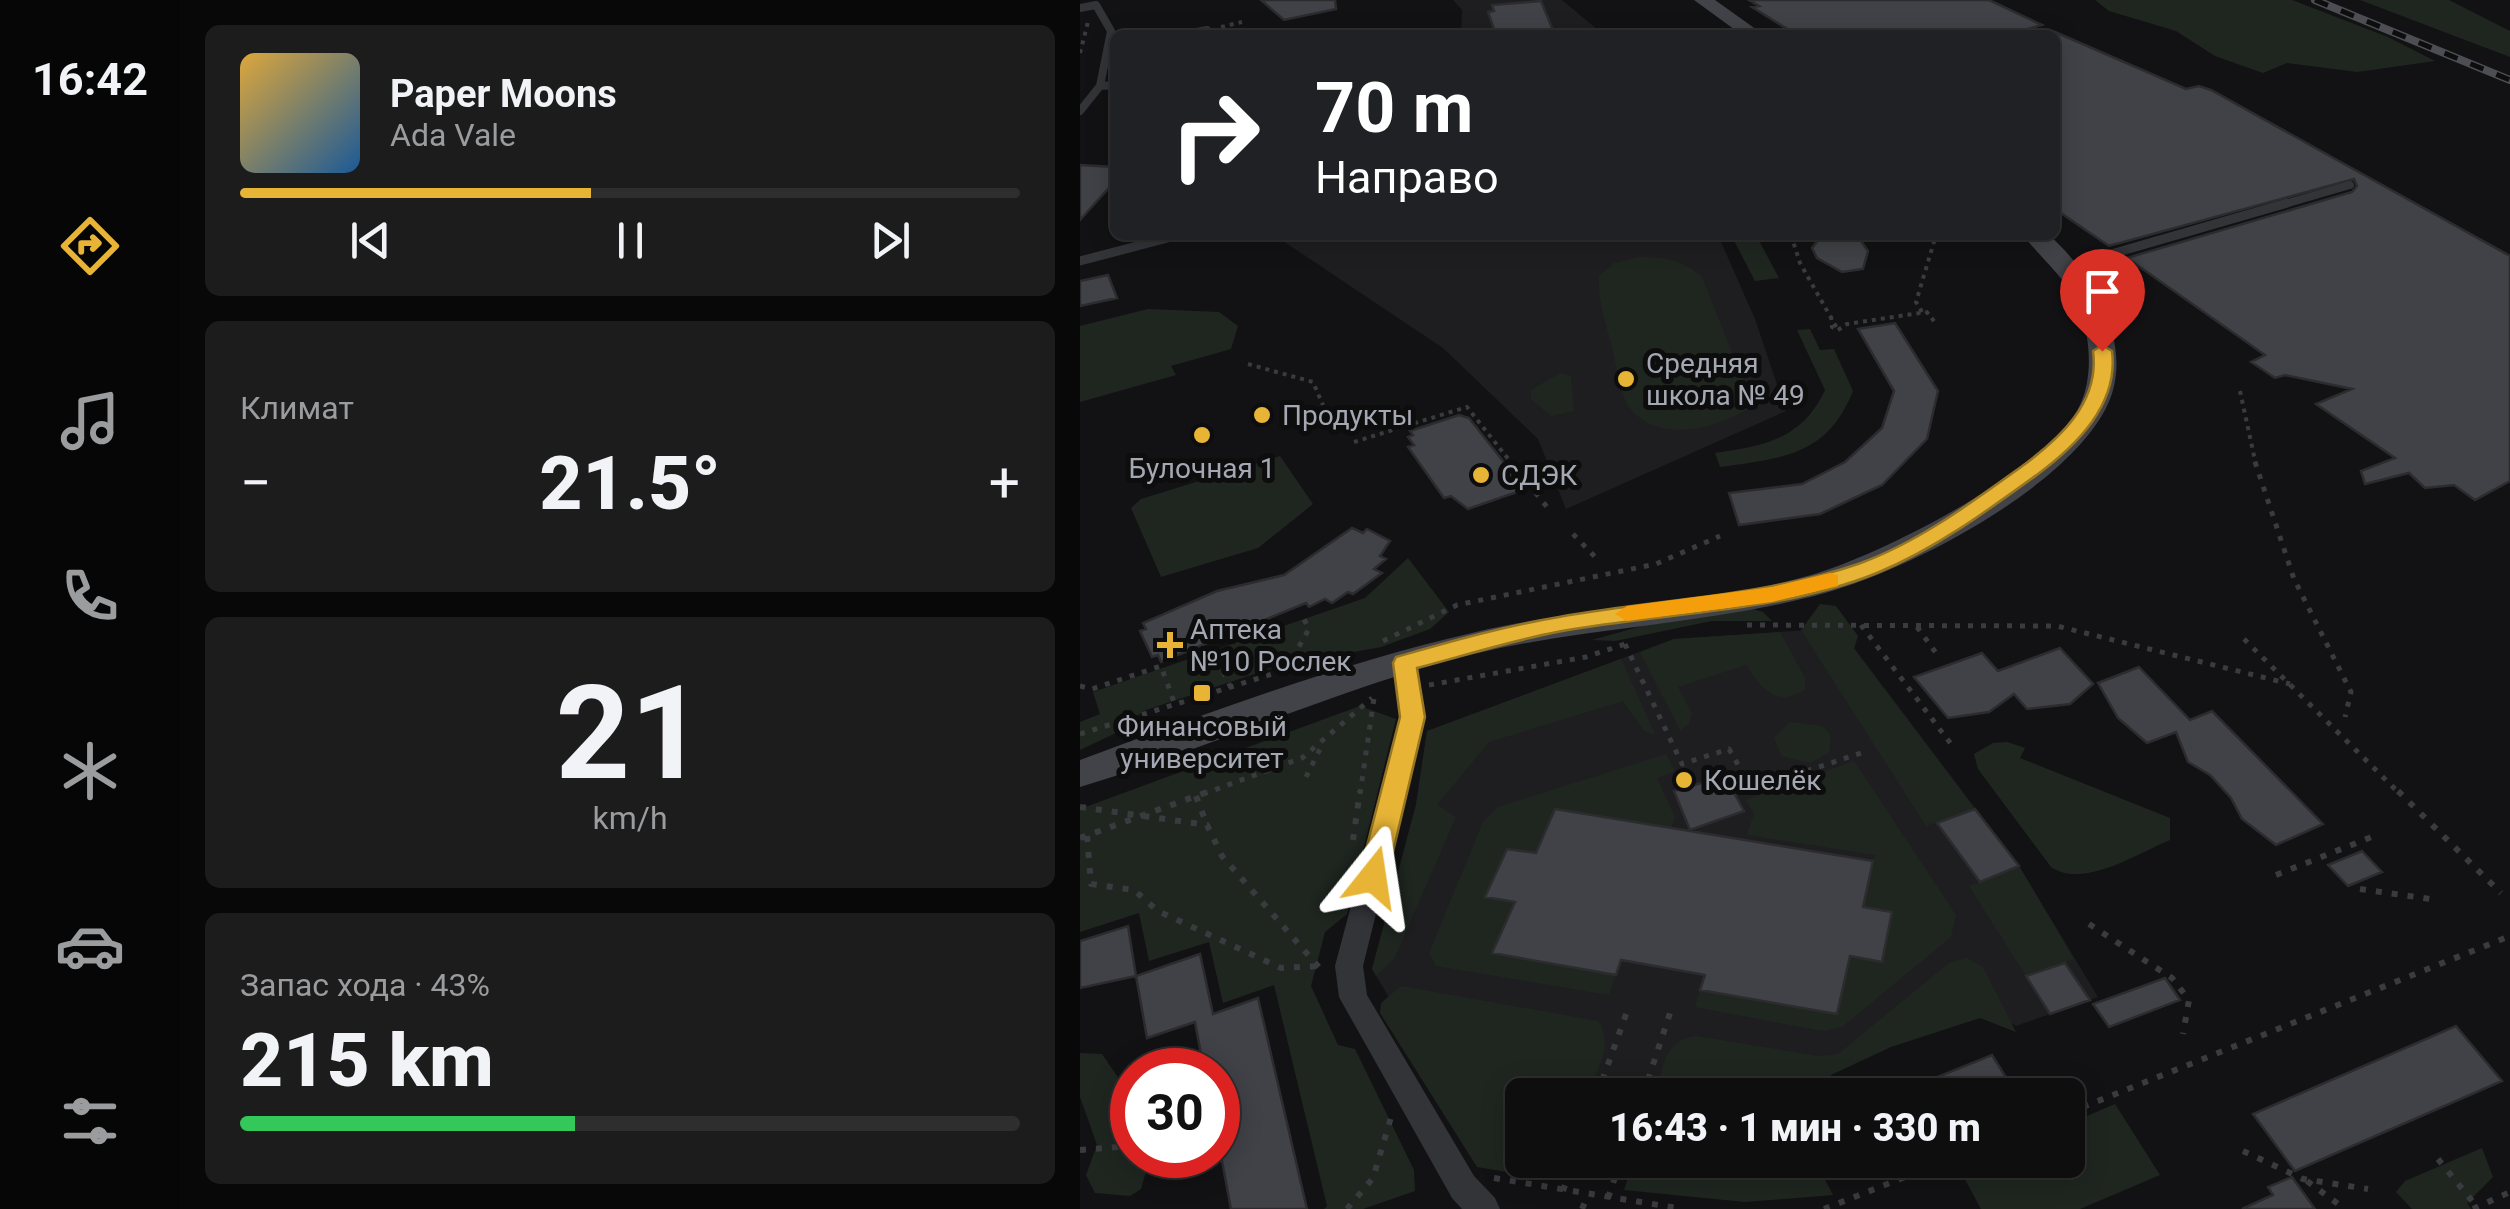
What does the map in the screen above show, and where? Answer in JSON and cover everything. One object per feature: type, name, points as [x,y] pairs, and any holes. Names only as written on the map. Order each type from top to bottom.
[{"type":"street","points":[[1703,0],[1748,30]]},
{"type":"street","points":[[1080,774],[1391,653],[1772,595],[1869,568],[1962,519],[2054,452],[2092,410],[2104,367],[2094,314],[2077,276],[2040,240]]},
{"type":"street","points":[[1391,653],[1413,717],[1349,966],[1353,997],[1463,1188],[1484,1209]]},
{"type":"lane","points":[[1080,10],[1096,5],[1111,30]]},
{"type":"lane","points":[[1080,110],[1100,86],[1110,51]]},
{"type":"lane","points":[[1100,86],[1110,85]]},
{"type":"lane","points":[[2094,259],[2350,185]]},
{"type":"lane","points":[[1080,261],[1161,240]]},
{"type":"path","points":[[1080,10],[1088,23],[1080,53]]},
{"type":"path","points":[[1792,240],[1800,263],[1831,316],[1832,328],[1924,312]]},
{"type":"path","points":[[1935,240],[1919,300],[1937,325]]},
{"type":"path","points":[[1248,364],[1312,382],[1323,404]]},
{"type":"path","points":[[2240,391],[2260,479],[2294,579],[2351,692],[2345,716]]},
{"type":"path","points":[[1354,442],[1467,407],[1547,507]]},
{"type":"path","points":[[1572,534],[1598,561]]},
{"type":"path","points":[[1391,653],[1457,605],[1656,564],[1720,536]]},
{"type":"path","points":[[1286,669],[1309,629],[1301,613]]},
{"type":"path","points":[[1786,625],[2057,626],[2290,684]]},
{"type":"path","points":[[1861,625],[1954,748]]},
{"type":"path","points":[[1916,627],[1939,657]]},
{"type":"path","points":[[2244,638],[2501,893]]},
{"type":"path","points":[[1625,644],[1682,764],[1728,748],[1752,789],[1861,752]]},
{"type":"path","points":[[1212,648],[1231,688]]},
{"type":"path","points":[[1487,674],[1488,662]]},
{"type":"path","points":[[1080,734],[1305,665]]},
{"type":"path","points":[[1080,686],[1092,689],[1161,666],[1175,706]]},
{"type":"path","points":[[1319,966],[1292,972],[1274,967],[1260,956],[1158,911],[1134,890],[1090,884],[1091,849],[1083,837],[1302,758],[1374,696]]},
{"type":"path","points":[[1306,777],[1322,744]]},
{"type":"path","points":[[1196,796],[1222,856],[1329,981]]},
{"type":"path","points":[[1080,806],[1208,825]]},
{"type":"path","points":[[2276,875],[2374,836]]},
{"type":"path","points":[[2360,889],[2436,900]]},
{"type":"path","points":[[2089,924],[2172,978],[2189,1000],[2183,1034]]},
{"type":"path","points":[[2085,1106],[2510,936]]},
{"type":"path","points":[[1604,1078],[1629,1006]]},
{"type":"path","points":[[1649,1078],[1670,1013]]},
{"type":"path","points":[[1347,1209],[1373,1178],[1397,1100]]},
{"type":"path","points":[[1080,1150],[1110,1148]]},
{"type":"path","points":[[2244,1150],[2303,1179],[2345,1209]]},
{"type":"path","points":[[2438,1158],[2475,1208],[2510,1192]]},
{"type":"path","points":[[1463,1188],[1488,1177],[1683,1209]]},
{"type":"path","points":[[1563,1190],[1567,1178]]},
{"type":"path","points":[[1608,1198],[1615,1178]]},
{"type":"path","points":[[1824,1209],[1902,1178]]},
{"type":"path","points":[[2303,1179],[2368,1190]]},
{"type":"path","points":[[1582,1209],[1588,1195]]},
{"type":"shaded area","points":[[1453,0],[1562,0],[1598,30],[1461,30],[1462,10]]},
{"type":"shaded area","points":[[2095,0],[2292,0],[2388,37],[2435,61],[2357,72],[2287,63],[2263,73],[2215,56],[2176,31],[2109,11]]},
{"type":"shaded area","points":[[2360,0],[2449,0],[2510,31],[2510,57]]},
{"type":"shaded area","name":"Средняя школа № 49","points":[[1281,240],[1720,240],[1755,319],[1786,411],[1566,509],[1538,439],[1443,348]]},
{"type":"shaded area","points":[[1734,240],[1759,240],[1779,278],[1755,281]]},
{"type":"shaded area","points":[[1640,257],[1673,261],[1702,277],[1747,391],[1746,410],[1702,427],[1670,429],[1641,419],[1629,407],[1602,311],[1599,276],[1614,263]]},
{"type":"shaded area","points":[[1148,309],[1219,312],[1238,326],[1231,349],[1171,366],[1176,375],[1080,402],[1080,326]]},
{"type":"shaded area","points":[[1810,329],[1820,350],[1834,349],[1853,391],[1842,413],[1830,429],[1800,450],[1720,467],[1715,453],[1780,437],[1805,420],[1816,406],[1825,390],[1797,330]]},
{"type":"shaded area","points":[[1560,373],[1571,376],[1574,411],[1551,416],[1531,399],[1531,390]]},
{"type":"shaded area","points":[[1280,456],[1313,504],[1258,548],[1161,577],[1131,508],[1141,499]]},
{"type":"shaded area","points":[[1408,558],[1449,612],[1430,629],[1381,647],[1278,666],[1143,711],[1120,731],[1080,750],[1080,722],[1100,714],[1093,692],[1365,598]]},
{"type":"shaded area","points":[[1820,604],[1836,606],[1858,636],[1854,649],[1975,809],[1926,826],[1801,630]]},
{"type":"shaded area","points":[[1750,608],[1763,612],[1772,621],[1712,621],[1615,641],[1592,640],[1656,622]]},
{"type":"shaded area","points":[[1839,628],[2019,866],[2098,997],[2016,1026],[1980,1001],[1797,1078],[1505,1078],[1505,1091],[1437,1078],[1372,969],[1416,805],[1427,731],[1674,639]]},
{"type":"shaded area","points":[[1780,632],[1805,678],[1805,689],[1795,695],[1778,696],[1764,688],[1746,665],[1678,687],[1692,714],[1689,724],[1680,730],[1640,652],[1674,639]]},
{"type":"shaded area","points":[[1621,659],[1656,736],[1644,731],[1623,701],[1489,742],[1437,805],[1456,817],[1394,959],[1376,976],[1372,969],[1416,805],[1427,731]]},
{"type":"shaded area","points":[[1360,706],[1396,719],[1347,914],[1325,932],[1311,986],[1338,1045],[1355,1049],[1414,1170],[1415,1191],[1363,1209],[1324,1209],[1327,1206],[1274,985],[1223,1003],[1209,942],[1149,961],[1139,913],[1080,932],[1080,809]]},
{"type":"shaded area","points":[[1790,722],[1823,726],[1831,736],[1829,753],[1810,763],[1781,756],[1774,738]]},
{"type":"shaded area","points":[[2007,742],[2025,748],[2020,758],[2170,818],[2170,840],[2094,872],[2064,873],[2051,867],[1978,769],[1974,754],[1993,743]]},
{"type":"shaded area","points":[[1666,754],[1675,771],[1657,778],[1675,817],[1671,828],[1536,853],[1507,849],[1486,896],[1515,902],[1493,953],[1616,975],[1609,995],[1436,966],[1429,953],[1483,822],[1498,807]]},
{"type":"shaded area","points":[[1854,761],[1956,915],[1951,937],[1842,1027],[1822,1031],[1695,1007],[1700,990],[1836,1014],[1850,956],[1882,961],[1892,912],[1863,907],[1875,855],[1747,835],[1754,814],[1746,800]]},
{"type":"shaded area","points":[[2019,866],[2074,959],[2026,976],[1969,886]]},
{"type":"shaded area","points":[[1966,958],[1983,967],[2016,1032],[1980,1018],[1891,1047],[1829,1078],[1660,1078],[1671,1049],[1696,1036],[1818,1056],[1838,1054],[1949,963]]},
{"type":"shaded area","points":[[1401,986],[1598,1021],[1604,1048],[1594,1078],[1505,1078],[1505,1172],[1477,1167],[1380,1013],[1381,1003]]},
{"type":"shaded area","points":[[1080,1053],[1102,1054],[1110,1066],[1110,1178],[1144,1178],[1141,1189],[1130,1196],[1095,1193],[1086,1175],[1097,1145],[1080,1097]]},
{"type":"shaded area","points":[[2115,1104],[2160,1175],[2080,1209],[1981,1209],[1964,1178],[2085,1178],[2085,1117]]},
{"type":"shaded area","points":[[2482,1148],[2493,1177],[2467,1203],[2471,1209],[2412,1209],[2396,1192],[2405,1181]]},
{"type":"shaded area","points":[[1628,1178],[1824,1178],[1833,1195],[1745,1202],[1624,1190]]},
{"type":"building","points":[[1261,0],[1335,0],[1336,9],[1284,20]]},
{"type":"building","points":[[1749,0],[1989,0],[2042,25],[2024,30],[1789,30],[1752,7],[1759,6]]},
{"type":"building","points":[[1541,1],[1553,30],[1494,30],[1488,12],[1494,11],[1492,5]]},
{"type":"building","points":[[2060,34],[2186,89],[2199,86],[2211,90],[2510,256],[2510,481],[2475,500],[2454,485],[2425,488],[2409,473],[2365,484],[2361,471],[2395,458],[2316,404],[2352,389],[2285,375],[2275,378],[2251,362],[2265,355],[2127,258],[2352,192],[2357,186],[2354,179],[2109,246],[2060,212]]},
{"type":"building","points":[[1080,165],[1110,167],[1110,187],[1080,220]]},
{"type":"building","points":[[1818,240],[1860,240],[1868,251],[1863,269],[1842,272],[1817,258],[1812,248]]},
{"type":"building","points":[[1108,275],[1117,298],[1080,306],[1080,281]]},
{"type":"building","points":[[1895,323],[1938,391],[1927,439],[1882,485],[1820,514],[1739,525],[1729,493],[1802,484],[1845,462],[1882,428],[1894,391],[1858,329]]},
{"type":"building","points":[[1459,415],[1469,418],[1521,484],[1515,485],[1520,491],[1468,509],[1451,496],[1444,498],[1408,447],[1414,445],[1408,437],[1413,435],[1410,431]]},
{"type":"building","points":[[1352,528],[1363,533],[1367,529],[1390,541],[1380,556],[1386,559],[1374,569],[1382,573],[1353,594],[1348,592],[1332,603],[1325,599],[1309,607],[1306,603],[1161,662],[1158,655],[1152,657],[1140,631],[1146,629],[1143,623],[1217,591],[1284,575]]},
{"type":"building","points":[[2060,648],[2093,684],[2070,704],[2027,709],[2014,694],[1989,712],[1948,718],[1914,677],[1982,653],[1998,671]]},
{"type":"building","points":[[2139,667],[2190,720],[2212,711],[2323,824],[2276,845],[2242,819],[2231,798],[2210,775],[2188,762],[2176,732],[2147,743],[2118,718],[2098,683]]},
{"type":"building","points":[[1725,776],[1744,811],[1690,830],[1674,791]]},
{"type":"building","points":[[1555,809],[1873,861],[1863,907],[1892,912],[1882,962],[1850,956],[1837,1014],[1700,990],[1705,975],[1621,960],[1616,975],[1492,953],[1515,902],[1485,897],[1507,849],[1536,853]]},
{"type":"building","points":[[1975,809],[2019,866],[1980,882],[1937,823]]},
{"type":"building","points":[[2362,851],[2382,872],[2348,886],[2328,865]]},
{"type":"building","points":[[1128,926],[1136,976],[1080,988],[1080,941]]},
{"type":"building","points":[[1200,954],[1213,1014],[1258,998],[1307,1209],[1231,1209],[1225,1178],[1240,1178],[1240,1048],[1200,1048],[1195,1022],[1147,1038],[1136,976]]},
{"type":"building","points":[[2065,963],[2090,1000],[2050,1014],[2026,976]]},
{"type":"building","points":[[2165,978],[2180,1000],[2109,1027],[2093,1004]]},
{"type":"building","points":[[2456,1026],[2502,1081],[2295,1171],[2253,1114]]},
{"type":"building","points":[[1992,1055],[2006,1078],[1935,1078]]},
{"type":"building","points":[[2292,1177],[2315,1209],[2242,1209],[2273,1195],[2268,1187]]},
{"type":"railway","points":[[2315,0],[2510,80]]},
{"type":"slow traffic","points":[[1627,614],[1772,595],[1830,581]]},
{"type":"place","name":"Средняя школа № 49","points":[[1626,379]]},
{"type":"place","name":"Продукты","points":[[1262,415]]},
{"type":"place","name":"Булочная 1","points":[[1202,435]]},
{"type":"place","name":"СДЭК","points":[[1481,475]]},
{"type":"place","name":"Аптека №10 Рослек","points":[[1170,645]]},
{"type":"place","name":"Финансовый университет","points":[[1202,693]]},
{"type":"place","name":"Кошелёк","points":[[1684,780]]},
{"type":"route","points":[[1373,877],[1413,717],[1404,663],[1556,625],[1772,595],[1869,568],[1962,519],[2054,452],[2092,410],[2104,367],[2102,351]]}]
